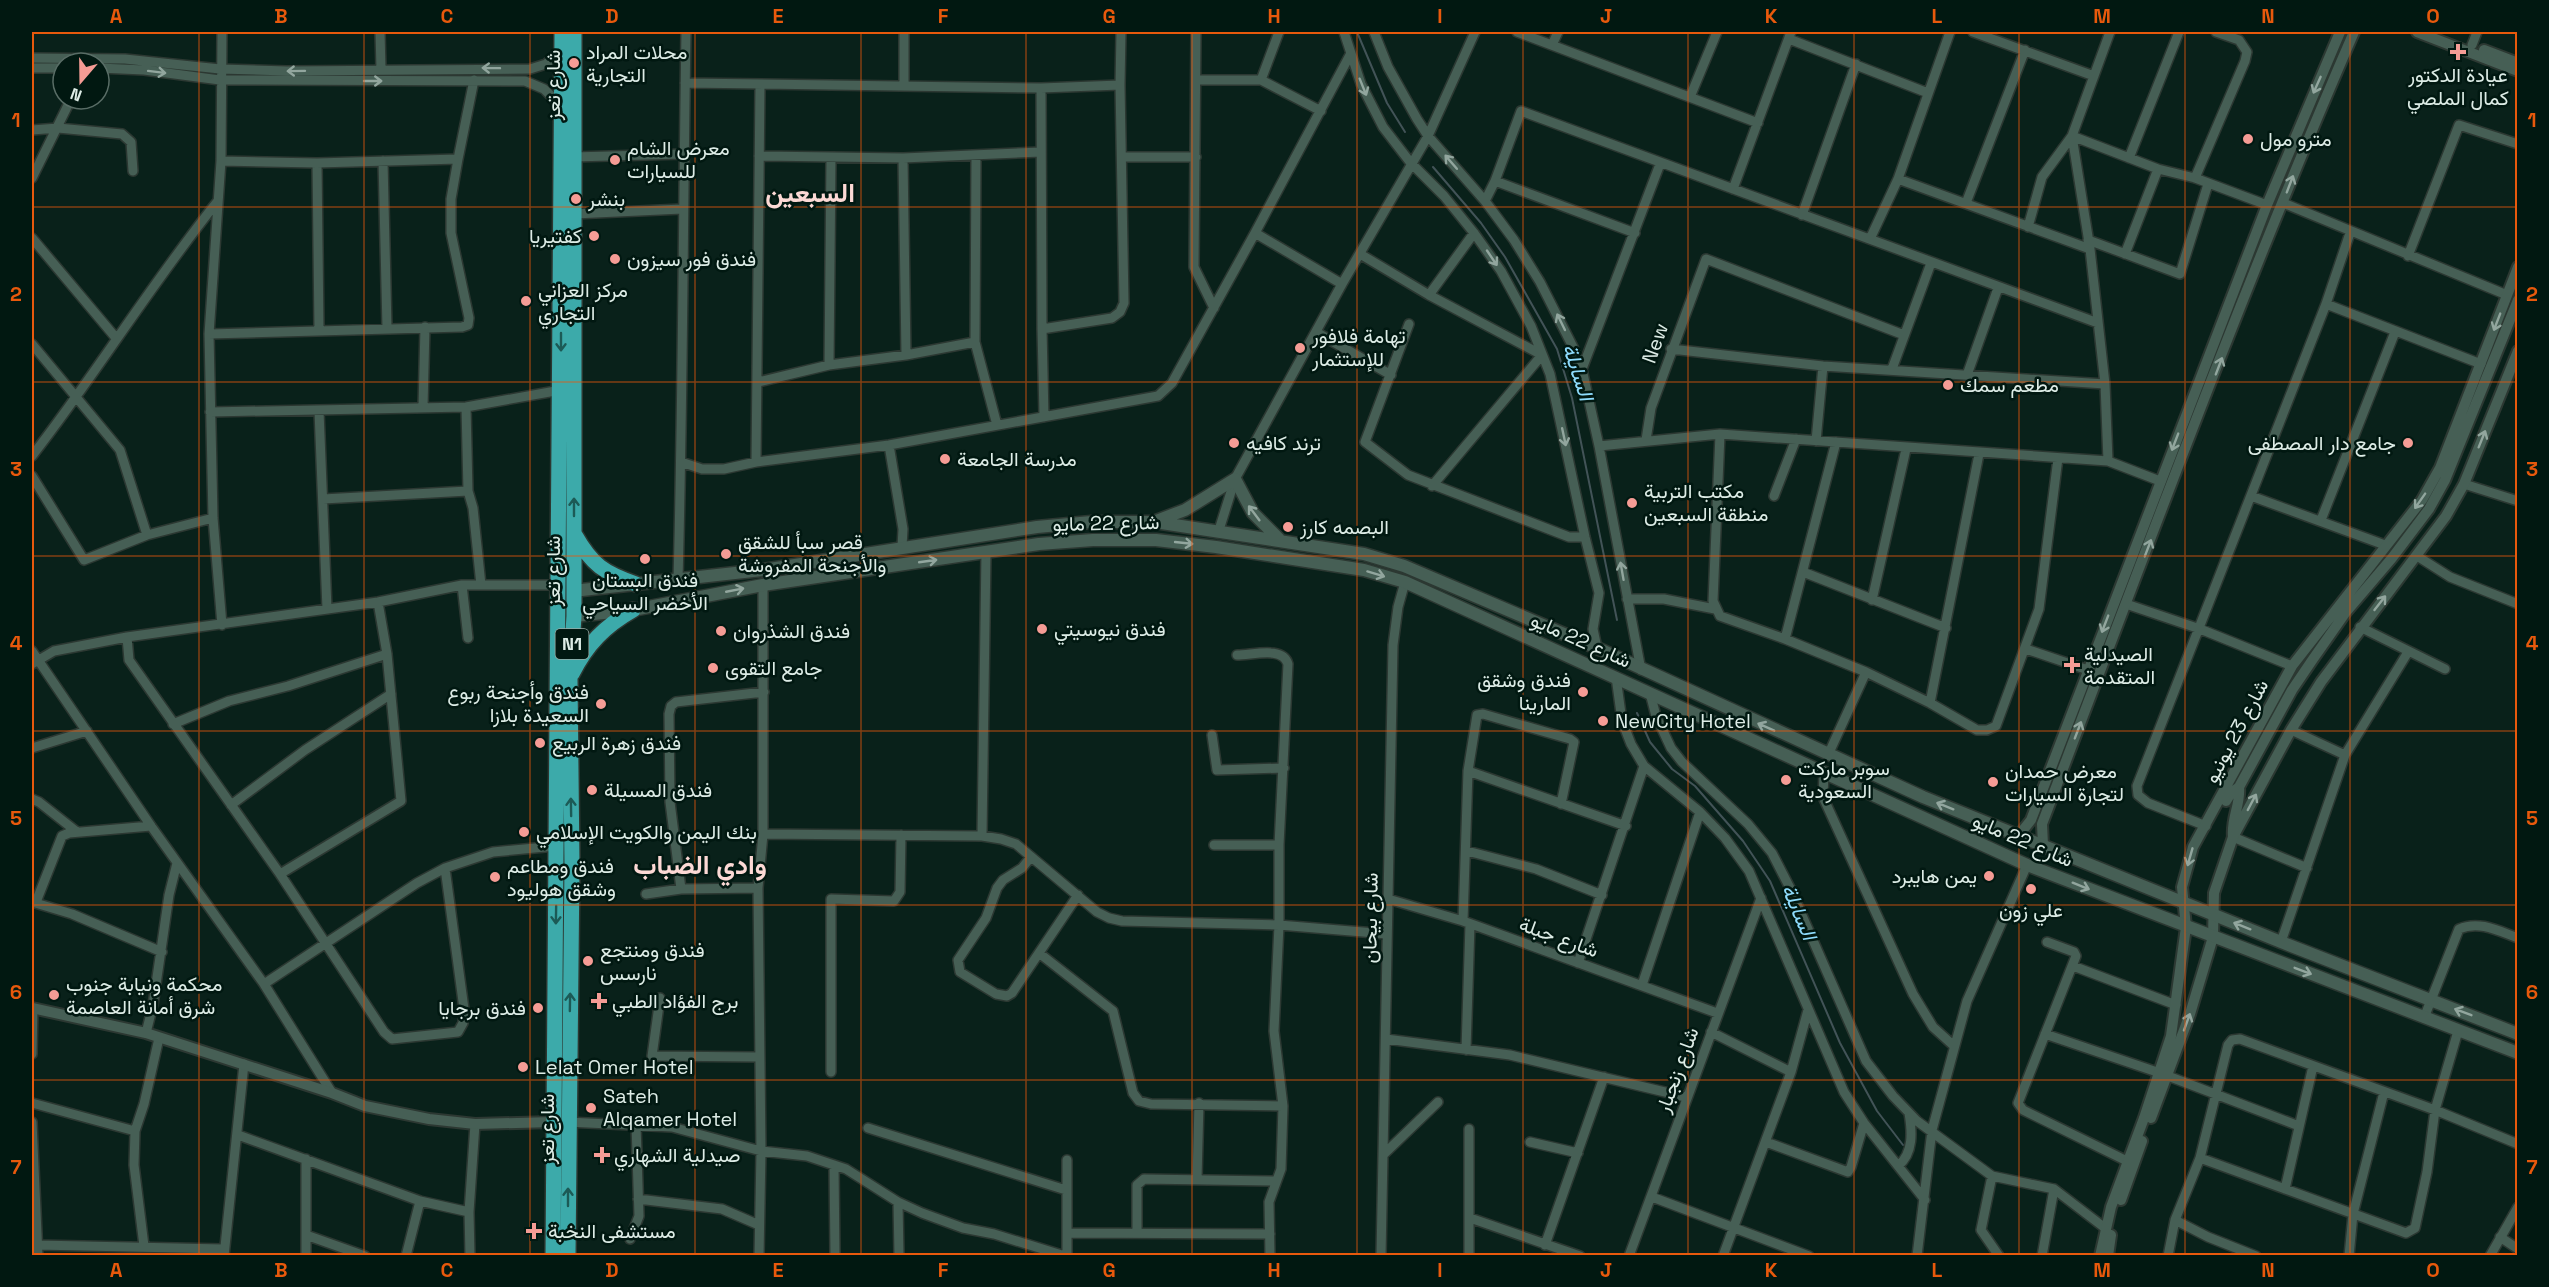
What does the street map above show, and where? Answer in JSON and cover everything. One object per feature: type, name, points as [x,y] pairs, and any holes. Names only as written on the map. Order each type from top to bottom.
[{"type":"highway","name":"شارع تعز","points":[[562,32],[561,390],[566,588],[556,846],[564,865]]},
{"type":"highway","name":"شارع تعز","points":[[554,1256],[560,1122],[564,865],[574,616],[566,588],[574,534],[574,32]]},
{"type":"highway","points":[[574,534],[593,563],[610,575],[636,584]]},
{"type":"highway","points":[[570,679],[593,639],[613,621],[633,610]]},
{"type":"highway","name":"شارع تعز","points":[[560,1122],[568,1256]]},
{"type":"main road","points":[[1155,522],[1185,510],[1236,479],[1253,513],[1280,540]]},
{"type":"main road","name":"شارع 22 مايو","points":[[566,588],[636,584],[762,570],[1037,527],[1091,522],[1155,522],[1364,554],[1404,566],[1597,648],[1828,755],[2019,835],[2281,942],[2517,1034]]},
{"type":"main road","points":[[1216,547],[1219,530]]},
{"type":"main road","name":"شارع 22 مايو","points":[[574,616],[633,610],[763,585],[1039,544],[1093,540],[1156,540],[1364,570],[1405,582],[2027,865],[2517,1053]]},
{"type":"main road","points":[[902,547],[905,564]]},
{"type":"main road","points":[[762,570],[763,585]]},
{"type":"main road","points":[[1597,648],[1616,677]]},
{"type":"main road","points":[[1641,670],[1650,693]]},
{"type":"street","points":[[222,32],[221,161],[209,334],[213,518],[222,625]]},
{"type":"street","points":[[380,32],[381,69]]},
{"type":"street","points":[[678,580],[686,32]]},
{"type":"street","points":[[903,32],[904,85]]},
{"type":"street","points":[[1042,328],[1112,318],[1120,312],[1124,303],[1121,32]]},
{"type":"street","points":[[1196,32],[1194,267],[1214,308]]},
{"type":"street","points":[[1261,80],[1278,32]]},
{"type":"street","points":[[1344,32],[1361,84],[1375,114],[1391,140],[1444,196],[1474,233],[1513,291],[1531,326],[1550,374],[1599,593],[1593,629],[1597,648]]},
{"type":"street","points":[[1374,32],[1397,84],[1428,135],[1485,201],[1536,275],[1582,369],[1599,446],[1641,670]]},
{"type":"street","points":[[1219,530],[1236,479],[1410,162],[1428,135],[1475,32]]},
{"type":"street","points":[[1517,32],[1758,123]]},
{"type":"street","points":[[1552,45],[1558,32]]},
{"type":"street","points":[[1690,97],[1717,32]]},
{"type":"street","points":[[1870,239],[1898,179],[1950,32]]},
{"type":"street","points":[[1973,32],[2094,76]]},
{"type":"street","points":[[2028,227],[2042,177],[2072,136],[2110,32]]},
{"type":"street","points":[[2129,158],[2179,32]]},
{"type":"street","points":[[2195,178],[2247,52],[2239,40],[2216,32]]},
{"type":"street","points":[[2019,835],[2031,819],[2296,131],[2340,32]]},
{"type":"street","points":[[2043,844],[2043,823],[2126,604],[2308,136],[2354,32]]},
{"type":"street","points":[[2417,32],[2517,71]]},
{"type":"street","points":[[2437,32],[2517,63]]},
{"type":"street","points":[[2472,45],[2477,32]]},
{"type":"street","points":[[1733,189],[1790,35],[1928,93]]},
{"type":"street","points":[[32,58],[125,59],[220,69],[287,71],[525,69],[546,64],[562,48]]},
{"type":"street","points":[[1966,203],[2025,50]]},
{"type":"street","points":[[681,462],[702,469],[724,470],[756,462],[889,445],[1158,396],[1172,383],[1351,52]]},
{"type":"street","points":[[1802,215],[1856,63]]},
{"type":"street","points":[[32,68],[51,68]]},
{"type":"street","points":[[111,69],[144,70],[220,80],[525,81],[544,89],[563,108]]},
{"type":"street","points":[[525,69],[525,81]]},
{"type":"street","points":[[209,334],[468,325],[469,318],[451,232],[451,199],[474,80]]},
{"type":"street","points":[[1197,80],[1261,80],[1321,111]]},
{"type":"street","points":[[685,83],[1041,88],[1120,85]]},
{"type":"street","points":[[756,462],[760,85]]},
{"type":"street","points":[[1041,88],[1044,417]]},
{"type":"street","points":[[32,178],[66,111]]},
{"type":"street","points":[[1485,201],[1495,181],[1521,111],[1660,164],[2098,323]]},
{"type":"street","points":[[2408,256],[2459,124],[2517,144]]},
{"type":"street","points":[[32,130],[58,128],[122,134],[131,142],[133,171]]},
{"type":"street","points":[[2296,131],[2308,136]]},
{"type":"street","points":[[2072,136],[2158,169],[2195,178],[2267,205]]},
{"type":"street","points":[[2072,136],[2089,244],[2105,384],[2108,461]]},
{"type":"street","points":[[759,156],[903,158],[1041,152]]},
{"type":"street","points":[[573,157],[683,154]]},
{"type":"street","points":[[976,155],[975,342],[997,425]]},
{"type":"street","points":[[1122,157],[1196,157]]},
{"type":"street","points":[[829,365],[831,158]]},
{"type":"street","points":[[903,158],[906,355]]},
{"type":"street","points":[[221,161],[317,163],[458,159]]},
{"type":"street","points":[[383,161],[387,328]]},
{"type":"street","points":[[317,163],[320,330]]},
{"type":"street","points":[[1582,369],[1660,164]]},
{"type":"street","points":[[2125,254],[2158,169]]},
{"type":"street","points":[[1898,179],[2028,227],[2125,254],[2180,274],[2208,184]]},
{"type":"street","points":[[1495,181],[1635,233]]},
{"type":"street","points":[[32,456],[77,398],[116,338],[218,202]]},
{"type":"street","points":[[2283,203],[2350,233],[2512,298],[2445,480],[2429,509],[2392,558],[2346,612],[2297,682],[2239,788],[2239,800],[2232,825],[2233,837],[2307,868]]},
{"type":"street","points":[[574,214],[682,209]]},
{"type":"street","points":[[1255,233],[1342,284]]},
{"type":"street","points":[[1429,295],[1474,233]]},
{"type":"street","points":[[2239,788],[2230,793],[2215,823],[2206,826],[2148,803],[2138,795],[2137,786],[2326,304],[2350,233]]},
{"type":"street","points":[[32,238],[116,338]]},
{"type":"street","points":[[1360,254],[1429,295],[1542,355]]},
{"type":"street","name":"New","points":[[1646,440],[1651,408],[1706,259],[1904,335]]},
{"type":"street","points":[[1892,369],[1931,263]]},
{"type":"street","name":"شارع 23 يونيو","points":[[2108,1256],[2108,1228],[2163,1075],[2176,1005],[2186,927],[2182,887],[2193,848],[2292,666],[2422,500],[2440,468],[2481,364],[2512,298],[2517,267]]},
{"type":"street","points":[[2242,271],[2254,275]]},
{"type":"street","points":[[1967,375],[1998,288]]},
{"type":"street","points":[[2326,304],[2481,364]]},
{"type":"street","points":[[1409,324],[1365,442],[1408,475],[1432,486],[1569,537],[1585,537]]},
{"type":"street","points":[[423,407],[425,327]]},
{"type":"street","points":[[1316,332],[1391,375]]},
{"type":"street","points":[[2321,520],[2395,332]]},
{"type":"street","points":[[758,382],[829,365],[906,355],[975,342]]},
{"type":"street","points":[[32,344],[120,450],[147,535]]},
{"type":"street","points":[[1671,349],[1823,366],[2105,384]]},
{"type":"street","name":"شارع 23 يونيو","points":[[2100,1256],[2127,1161],[2190,1014],[2213,937],[2214,893],[2233,837],[2291,730],[2321,682],[2360,627],[2446,516],[2464,484],[2517,351]]},
{"type":"street","points":[[1432,486],[1542,355]]},
{"type":"street","points":[[1816,441],[1823,366]]},
{"type":"street","points":[[210,412],[466,407],[561,390]]},
{"type":"street","points":[[466,407],[468,491],[474,508],[481,585]]},
{"type":"street","points":[[319,411],[327,609]]},
{"type":"street","points":[[1599,446],[1720,434],[1796,439],[1906,449],[2108,461],[2172,486]]},
{"type":"street","points":[[1720,434],[1713,601],[1720,616],[1785,639],[1866,672],[1930,703],[1977,730],[1987,730],[1996,726],[2039,609],[2058,458]]},
{"type":"street","points":[[1774,496],[1796,439]]},
{"type":"street","points":[[1785,639],[1836,442]]},
{"type":"street","points":[[889,445],[903,529],[902,547]]},
{"type":"street","points":[[1872,600],[1906,449]]},
{"type":"street","points":[[1930,703],[1979,454]]},
{"type":"street","points":[[32,476],[84,560],[147,535],[213,518]]},
{"type":"street","points":[[2464,484],[2517,501]]},
{"type":"street","points":[[323,499],[468,491]]},
{"type":"street","points":[[2251,496],[2385,545]]},
{"type":"street","points":[[982,837],[986,552]]},
{"type":"street","points":[[2417,556],[2450,577],[2517,604]]},
{"type":"street","points":[[1803,572],[1946,627]]},
{"type":"street","name":"شارع بيحان","points":[[1381,1256],[1393,645],[1398,607],[1405,582]]},
{"type":"street","points":[[35,662],[54,651],[127,637],[378,602],[462,585],[566,588]]},
{"type":"street","points":[[462,585],[468,638]]},
{"type":"street","points":[[759,1256],[761,1150],[758,888],[763,834],[763,585]]},
{"type":"street","points":[[1627,599],[1664,599],[1715,609]]},
{"type":"street","points":[[2115,600],[2200,629],[2292,666]]},
{"type":"street","points":[[280,874],[401,801],[387,654],[378,602]]},
{"type":"street","points":[[2360,627],[2445,669]]},
{"type":"street","points":[[127,637],[129,660],[280,874],[384,1032],[392,1040],[458,1032],[463,1023],[464,1009],[445,868]]},
{"type":"street","points":[[2026,649],[2088,670]]},
{"type":"street","points":[[32,651],[35,662],[87,731],[151,826],[264,984],[332,1093]]},
{"type":"street","points":[[2281,942],[2345,755],[2408,652]]},
{"type":"street","points":[[1237,655],[1280,653],[1286,658],[1288,664],[1279,845],[1279,925],[1274,1031],[1283,1106],[1281,1169],[1269,1202],[1270,1256]]},
{"type":"street","points":[[173,724],[229,701],[288,686],[387,654]]},
{"type":"street","points":[[1828,755],[1866,672]]},
{"type":"street","points":[[1616,677],[1622,721],[1631,744],[1644,766],[1700,812],[1725,838],[1749,871],[1844,1092],[1864,1123],[1925,1200]]},
{"type":"street","points":[[681,889],[670,802],[669,714],[671,706],[676,702],[764,692]]},
{"type":"street","points":[[1650,693],[1656,716],[1671,748],[1682,762],[1748,824],[1772,853],[1790,888],[1866,1061],[1893,1096],[1909,1112],[1992,1176],[2054,1189],[2108,1228]]},
{"type":"street","points":[[231,805],[305,750],[391,694]]},
{"type":"street","points":[[1466,1050],[1468,771],[1477,715],[1483,714],[1574,742],[1575,747],[1561,804]]},
{"type":"street","points":[[2291,730],[2345,755]]},
{"type":"street","points":[[32,748],[87,731]]},
{"type":"street","points":[[1212,735],[1217,770],[1284,768]]},
{"type":"street","points":[[1578,963],[1626,826],[1644,766]]},
{"type":"street","points":[[1468,771],[1626,826]]},
{"type":"street","points":[[1824,772],[1823,797],[1913,994],[1933,1027],[1954,1046]]},
{"type":"street","points":[[32,799],[39,802],[76,832]]},
{"type":"street","points":[[1642,985],[1700,812]]},
{"type":"street","points":[[2031,819],[2035,826],[2043,823]]},
{"type":"street","points":[[151,826],[66,834],[59,840],[34,902],[72,914],[162,952]]},
{"type":"street","points":[[763,834],[901,835],[1001,839],[1016,844],[1097,912],[1109,918],[1122,921],[1279,925],[1387,934]]},
{"type":"street","points":[[831,1072],[831,899],[894,901],[900,892],[901,835]]},
{"type":"street","points":[[1214,845],[1279,845]]},
{"type":"street","points":[[264,984],[417,882],[445,868],[493,852],[556,846]]},
{"type":"street","points":[[1467,851],[1536,869],[1602,894]]},
{"type":"street","points":[[1031,857],[1022,868],[1003,880],[997,888],[986,918],[960,954],[958,966],[960,972],[996,994],[1007,996],[1012,993],[1078,895]]},
{"type":"street","points":[[146,1033],[162,952],[169,895],[177,863]]},
{"type":"street","points":[[1917,1256],[1932,1130],[1954,1046],[1967,1001],[2027,865]]},
{"type":"street","points":[[646,894],[681,889],[758,888]]},
{"type":"street","name":"شارع زنجبار","points":[[1629,1256],[1761,898]]},
{"type":"street","name":"شارع جبلة","points":[[1388,899],[1467,923],[1717,1014]]},
{"type":"street","points":[[2424,1018],[2459,929],[2469,925],[2481,926],[2517,938]]},
{"type":"street","points":[[2046,942],[2076,954],[2018,1103],[2024,1110],[2127,1161]]},
{"type":"street","points":[[1039,953],[1113,1011],[1133,1093],[1139,1101],[1151,1104],[1283,1106]]},
{"type":"street","points":[[2073,966],[2176,1005]]},
{"type":"street","points":[[660,998],[652,1056],[759,1058]]},
{"type":"street","points":[[32,1054],[32,1008],[146,1033],[332,1093],[365,1106],[429,1119],[475,1124],[560,1122],[672,1127],[761,1150],[807,1156],[846,1169],[898,1202],[963,1228],[994,1234],[1066,1256],[1067,1160]]},
{"type":"street","points":[[1723,1256],[1791,1072],[1808,1010]]},
{"type":"street","points":[[2200,1158],[2406,1233],[2415,1228],[2427,1172],[2435,1110],[2458,1031]]},
{"type":"street","points":[[1711,1032],[1791,1072]]},
{"type":"street","points":[[2045,1034],[2299,1126]]},
{"type":"street","points":[[144,1246],[134,1165],[135,1131],[144,1104],[159,1038]]},
{"type":"street","points":[[1386,1039],[1510,1055],[1686,1097]]},
{"type":"street","points":[[2168,1256],[2175,1220],[2200,1158],[2228,1045],[2232,1040],[2240,1039],[2435,1110],[2517,1144]]},
{"type":"street","points":[[38,1245],[144,1246],[223,1252],[238,1135],[244,1064]]},
{"type":"street","points":[[2285,1189],[2313,1066]]},
{"type":"street","points":[[1545,1245],[1604,1077]]},
{"type":"street","points":[[2349,1256],[2354,1214],[2384,1092]]},
{"type":"street","points":[[1384,1154],[1438,1102]]},
{"type":"street","points":[[32,1103],[135,1131]]},
{"type":"street","points":[[1197,1179],[1199,1103]]},
{"type":"street","points":[[1898,1166],[1902,1163],[1912,1139],[1909,1112]]},
{"type":"street","points":[[32,1122],[38,1256]]},
{"type":"street","points":[[1766,1142],[1848,1172],[1864,1123]]},
{"type":"street","points":[[470,1256],[469,1212],[475,1124]]},
{"type":"street","points":[[630,1239],[639,1216],[636,1124]]},
{"type":"street","points":[[868,1128],[1066,1190]]},
{"type":"street","points":[[1468,1256],[1469,1130]]},
{"type":"street","points":[[238,1135],[420,1201],[469,1212]]},
{"type":"street","points":[[1530,1142],[1578,1153]]},
{"type":"street","points":[[306,1159],[306,1256]]},
{"type":"street","points":[[834,1166],[835,1256]]},
{"type":"street","points":[[1992,1176],[1981,1230],[1999,1256]]},
{"type":"street","points":[[1137,1232],[1137,1185],[1139,1180],[1197,1179],[1276,1182]]},
{"type":"street","points":[[2042,1256],[2054,1189]]},
{"type":"street","points":[[1652,1197],[1809,1256]]},
{"type":"street","points":[[638,1199],[722,1209],[759,1225]]},
{"type":"street","points":[[406,1256],[420,1201]]},
{"type":"street","points":[[898,1202],[899,1256]]},
{"type":"street","points":[[2490,1256],[2517,1207]]},
{"type":"street","points":[[1470,1218],[1580,1256]]},
{"type":"street","points":[[2175,1220],[2208,1237],[2256,1256]]},
{"type":"street","points":[[1067,1233],[1270,1234]]},
{"type":"street","points":[[306,1235],[365,1256]]},
{"type":"street","points":[[2500,1237],[2517,1249]]},
{"type":"waterway","name":"السايلة","points":[[1357,32],[1387,103],[1405,132]]},
{"type":"waterway","name":"السايلة","points":[[1433,167],[1481,223],[1505,257],[1557,349],[1572,398],[1617,620]]},
{"type":"waterway","name":"السايلة","points":[[1637,713],[1650,742],[1672,769],[1695,786],[1743,841],[1770,881],[1840,1043],[1877,1111],[1903,1145]]},
{"type":"place","name":"عيادة الدكتور كمال الملصي","points":[[2458,52]]},
{"type":"place","name":"محلات المراد التجارية","points":[[574,63]]},
{"type":"place","name":"مترو مول","points":[[2248,139]]},
{"type":"place","name":"معرض الشام للسيارات","points":[[615,160]]},
{"type":"place","name":"بنشر","points":[[576,199]]},
{"type":"place","name":"كفتيريا","points":[[594,236]]},
{"type":"place","name":"فندق فور سيزون","points":[[615,259]]},
{"type":"place","name":"مركز العزاني التجاري","points":[[526,301]]},
{"type":"place","name":"تهامة فلافور للإستثمار","points":[[1300,348]]},
{"type":"place","name":"مطعم سمك","points":[[1948,385]]},
{"type":"place","name":"ترند كافيه","points":[[1234,443]]},
{"type":"place","name":"جامع دار المصطفى","points":[[2408,443]]},
{"type":"place","name":"مدرسة الجامعة","points":[[945,459]]},
{"type":"place","name":"مكتب التربية منطقة السبعين","points":[[1632,503]]},
{"type":"place","name":"البصمه كارز","points":[[1288,527]]},
{"type":"place","name":"قصر سبأ للشقق والأجنحة المفروشة","points":[[726,554]]},
{"type":"place","name":"فندق البستان الأخضر السياحي","points":[[645,559]]},
{"type":"place","name":"فندق نيوسيتي","points":[[1042,629]]},
{"type":"place","name":"فندق الشذروان","points":[[721,631]]},
{"type":"place","name":"الصيدلية المتقدمة","points":[[2072,665]]},
{"type":"place","name":"جامع التقوى","points":[[713,668]]},
{"type":"place","name":"فندق وشقق المارينا","points":[[1583,692]]},
{"type":"place","name":"فندق وأجنحة ربوع السعيدة بلازا","points":[[601,704]]},
{"type":"place","name":"NewCity Hotel","points":[[1603,721]]},
{"type":"place","name":"فندق زهرة الربيع","points":[[540,743]]},
{"type":"place","name":"سوبر ماركت السعودية","points":[[1786,780]]},
{"type":"place","name":"معرض حمدان لتجارة السيارات","points":[[1993,782]]},
{"type":"place","name":"فندق المسيلة","points":[[592,790]]},
{"type":"place","name":"بنك اليمن والكويت الإسلامي","points":[[524,832]]},
{"type":"place","name":"يمن هايبرد","points":[[1989,876]]},
{"type":"place","name":"فندق ومطاعم وشقق هوليود","points":[[495,877]]},
{"type":"place","name":"علي زون","points":[[2031,889]]},
{"type":"place","name":"فندق ومنتجع نارسس","points":[[588,961]]},
{"type":"place","name":"محكمة ونيابة جنوب شرق أمانة العاصمة","points":[[54,995]]},
{"type":"place","name":"برج الفؤاد الطبي","points":[[599,1001]]},
{"type":"place","name":"فندق برجايا","points":[[538,1008]]},
{"type":"place","name":"Lelat Omer Hotel","points":[[523,1067]]},
{"type":"place","name":"Sateh Alqamer Hotel","points":[[591,1108]]},
{"type":"place","name":"صيدلية الشهاري","points":[[602,1155]]},
{"type":"place","name":"مستشفى النخبة","points":[[534,1231]]},
{"type":"district","name":"السبعين","points":[[810,193]]},
{"type":"district","name":"وادي الضباب","points":[[700,865]]}]
